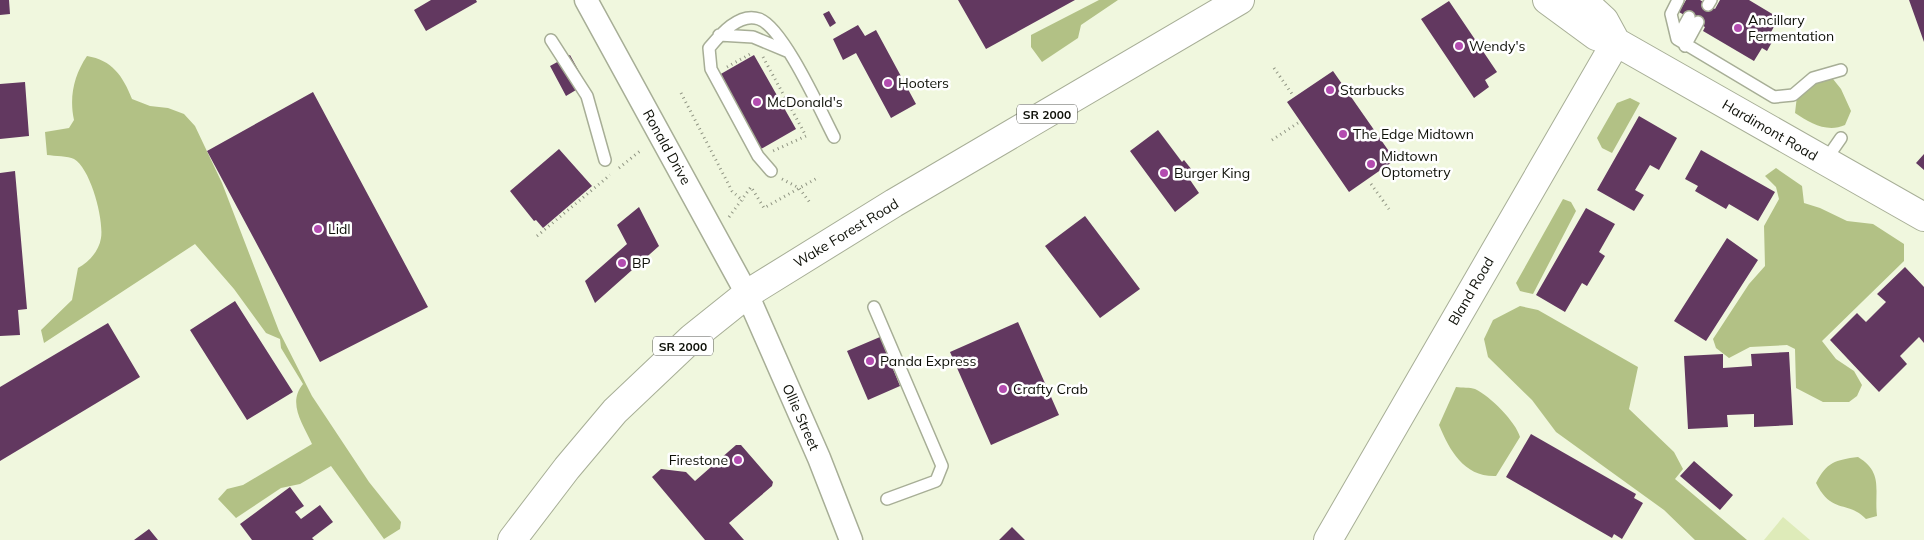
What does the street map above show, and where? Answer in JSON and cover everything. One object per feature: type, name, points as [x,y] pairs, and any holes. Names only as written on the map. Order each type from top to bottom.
[{"type":"street","name":"Ronald Drive","points":[[586,0],[747,294]]},
{"type":"street","name":"Hardimont Road","points":[[1547,0],[1596,36],[1616,42],[1924,217]]},
{"type":"street","points":[[1582,0],[1604,20],[1616,42]]},
{"type":"street","name":"Wake Forest Road","points":[[512,540],[567,468],[615,411],[692,338],[747,294],[1224,4]]},
{"type":"street","name":"Bland Road","points":[[1328,540],[1616,42]]},
{"type":"street","name":"Ollie Street","points":[[747,294],[819,458],[851,540]]},
{"type":"lane","points":[[1678,0],[1671,14],[1681,42],[1774,97],[1794,96],[1813,78],[1841,70]]},
{"type":"lane","points":[[775,172],[758,156],[711,69],[709,48],[719,35],[745,18],[759,19],[780,36],[834,136]]},
{"type":"lane","points":[[1681,42],[1693,20]]},
{"type":"lane","points":[[719,35],[754,37],[789,52]]},
{"type":"lane","points":[[551,40],[587,96],[605,160]]},
{"type":"lane","points":[[1825,161],[1841,138]]},
{"type":"lane","points":[[874,307],[942,466],[936,481],[887,499]]},
{"type":"path","points":[[720,71],[758,50],[806,136],[769,153]]},
{"type":"path","points":[[1274,68],[1292,94]]},
{"type":"path","points":[[680,93],[732,191],[743,201]]},
{"type":"path","points":[[1272,140],[1298,122]]},
{"type":"path","points":[[537,236],[640,151]]},
{"type":"path","points":[[775,172],[799,188],[811,204]]},
{"type":"path","points":[[729,217],[743,201],[751,187],[764,208],[819,177]]},
{"type":"path","points":[[1371,184],[1389,209]]},
{"type":"green space","points":[[1099,0],[1118,0],[1081,25],[1078,38],[1042,62],[1031,47],[1031,35]]},
{"type":"green space","points":[[87,56],[103,61],[116,70],[125,83],[132,99],[150,106],[168,108],[184,114],[195,126],[222,183],[279,331],[312,396],[369,482],[401,522],[400,529],[384,539],[331,466],[300,484],[281,488],[236,518],[218,499],[227,489],[243,485],[312,444],[296,406],[298,391],[303,384],[281,348],[280,339],[266,333],[234,289],[195,244],[44,343],[41,330],[72,300],[78,268],[93,256],[101,238],[98,208],[86,173],[74,159],[47,155],[45,132],[69,128],[74,120],[72,95],[79,71]]},
{"type":"green space","points":[[1804,78],[1833,79],[1841,89],[1851,111],[1845,125],[1832,128],[1819,126],[1795,113],[1798,87]]},
{"type":"green space","points":[[1630,98],[1640,103],[1612,153],[1602,148],[1597,138],[1617,103]]},
{"type":"green space","points":[[1776,168],[1802,186],[1804,203],[1820,208],[1847,221],[1873,224],[1904,244],[1904,261],[1822,341],[1836,359],[1854,371],[1862,385],[1857,396],[1849,402],[1823,402],[1796,388],[1795,349],[1787,345],[1750,347],[1729,358],[1716,348],[1713,339],[1749,284],[1765,266],[1764,226],[1779,199],[1776,187],[1765,176]]},
{"type":"green space","points":[[1563,199],[1571,202],[1576,211],[1533,294],[1520,291],[1516,283]]},
{"type":"green space","points":[[1520,306],[1538,310],[1638,367],[1629,409],[1674,452],[1683,469],[1675,479],[1747,540],[1695,540],[1664,510],[1556,432],[1532,400],[1488,357],[1484,339],[1493,320]]},
{"type":"green space","points":[[1456,387],[1473,388],[1481,392],[1502,410],[1518,431],[1520,437],[1496,476],[1475,472],[1467,467],[1453,453],[1443,435],[1439,425]]},
{"type":"green space","points":[[1858,457],[1872,469],[1876,483],[1877,516],[1866,519],[1859,513],[1828,499],[1816,483],[1824,470],[1832,463]]},
{"type":"green space","points":[[1783,517],[1810,540],[1764,540]]},
{"type":"building","points":[[0,0],[9,0],[10,14],[0,15]]},
{"type":"building","points":[[431,0],[476,0],[477,2],[426,31],[414,10]]},
{"type":"building","points":[[958,0],[1075,0],[986,49]]},
{"type":"building","points":[[1686,0],[1700,0],[1715,9],[1720,0],[1749,0],[1779,18],[1767,39],[1772,42],[1767,51],[1762,48],[1754,61],[1703,31],[1705,27],[1679,12]]},
{"type":"building","points":[[1909,0],[1924,0],[1924,42]]},
{"type":"building","name":"Wendy's","points":[[1449,1],[1497,72],[1485,80],[1489,87],[1474,98],[1421,19]]},
{"type":"building","points":[[829,11],[836,23],[830,27],[823,14]]},
{"type":"building","name":"Hooters","points":[[858,25],[865,36],[876,30],[916,104],[891,118],[856,53],[843,60],[833,39]]},
{"type":"building","points":[[570,55],[586,84],[566,96],[550,66]]},
{"type":"building","name":"McDonald's","points":[[754,55],[796,129],[761,149],[719,75]]},
{"type":"building","name":"The Edge Midtown","points":[[1333,71],[1395,160],[1349,192],[1287,102]]},
{"type":"building","points":[[25,82],[29,136],[0,139],[0,84]]},
{"type":"building","name":"Lidl","points":[[313,92],[428,307],[320,362],[207,151]]},
{"type":"building","points":[[1639,116],[1677,138],[1659,170],[1650,165],[1635,190],[1644,195],[1634,211],[1597,190]]},
{"type":"building","points":[[1158,130],[1182,162],[1184,160],[1192,170],[1186,174],[1199,193],[1175,212],[1130,151]]},
{"type":"building","points":[[559,149],[592,186],[543,228],[536,220],[534,221],[510,191]]},
{"type":"building","points":[[1701,150],[1775,192],[1758,221],[1729,204],[1726,209],[1695,191],[1698,186],[1685,179]]},
{"type":"building","points":[[1924,154],[1924,170],[1916,163]]},
{"type":"building","points":[[15,171],[27,309],[18,310],[20,335],[0,336],[0,173]]},
{"type":"building","name":"BP","points":[[639,207],[659,246],[595,303],[585,281],[627,244],[617,225]]},
{"type":"building","points":[[1586,208],[1615,224],[1599,252],[1605,256],[1587,286],[1582,283],[1565,312],[1536,295]]},
{"type":"building","points":[[1085,216],[1140,289],[1100,318],[1045,246]]},
{"type":"building","points":[[1727,238],[1758,260],[1706,341],[1674,321]]},
{"type":"building","points":[[1905,267],[1924,287],[1924,343],[1919,337],[1900,356],[1907,364],[1879,392],[1830,340],[1857,313],[1866,322],[1886,302],[1877,294]]},
{"type":"building","points":[[235,301],[293,392],[247,420],[190,330]]},
{"type":"building","points":[[1018,322],[1059,415],[991,445],[950,352]]},
{"type":"building","points":[[108,323],[140,377],[0,461],[0,387]]},
{"type":"building","points":[[880,337],[900,386],[868,400],[847,351]]},
{"type":"building","points":[[1789,352],[1793,425],[1754,427],[1754,414],[1727,415],[1728,427],[1688,429],[1684,356],[1723,354],[1723,368],[1752,366],[1751,354]]},
{"type":"building","points":[[1531,434],[1636,494],[1634,498],[1643,503],[1622,539],[1614,534],[1612,538],[1506,477]]},
{"type":"building","points":[[736,445],[741,445],[773,482],[772,486],[729,523],[744,540],[705,540],[652,477],[661,469],[686,472],[695,481]]},
{"type":"building","points":[[1694,461],[1733,495],[1720,510],[1680,476]]},
{"type":"building","points":[[290,487],[304,506],[295,512],[301,519],[320,505],[333,522],[312,538],[314,540],[252,540],[240,524]]},
{"type":"building","points":[[1012,527],[1025,540],[999,540]]},
{"type":"building","points":[[149,529],[158,540],[134,540]]},
{"type":"place","name":"Ancillary Fermentation","points":[[1738,28]]},
{"type":"place","name":"Wendy's","points":[[1459,46]]},
{"type":"place","name":"Hooters","points":[[888,83]]},
{"type":"place","name":"Starbucks","points":[[1330,90]]},
{"type":"place","name":"McDonald's","points":[[757,102]]},
{"type":"place","name":"The Edge Midtown","points":[[1343,134]]},
{"type":"place","name":"Midtown Optometry","points":[[1371,164]]},
{"type":"place","name":"Burger King","points":[[1164,173]]},
{"type":"place","name":"Lidl","points":[[318,229]]},
{"type":"place","name":"BP","points":[[622,263]]},
{"type":"place","name":"Panda Express","points":[[870,361]]},
{"type":"place","name":"Crafty Crab","points":[[1003,389]]},
{"type":"place","name":"Firestone","points":[[738,460]]}]
